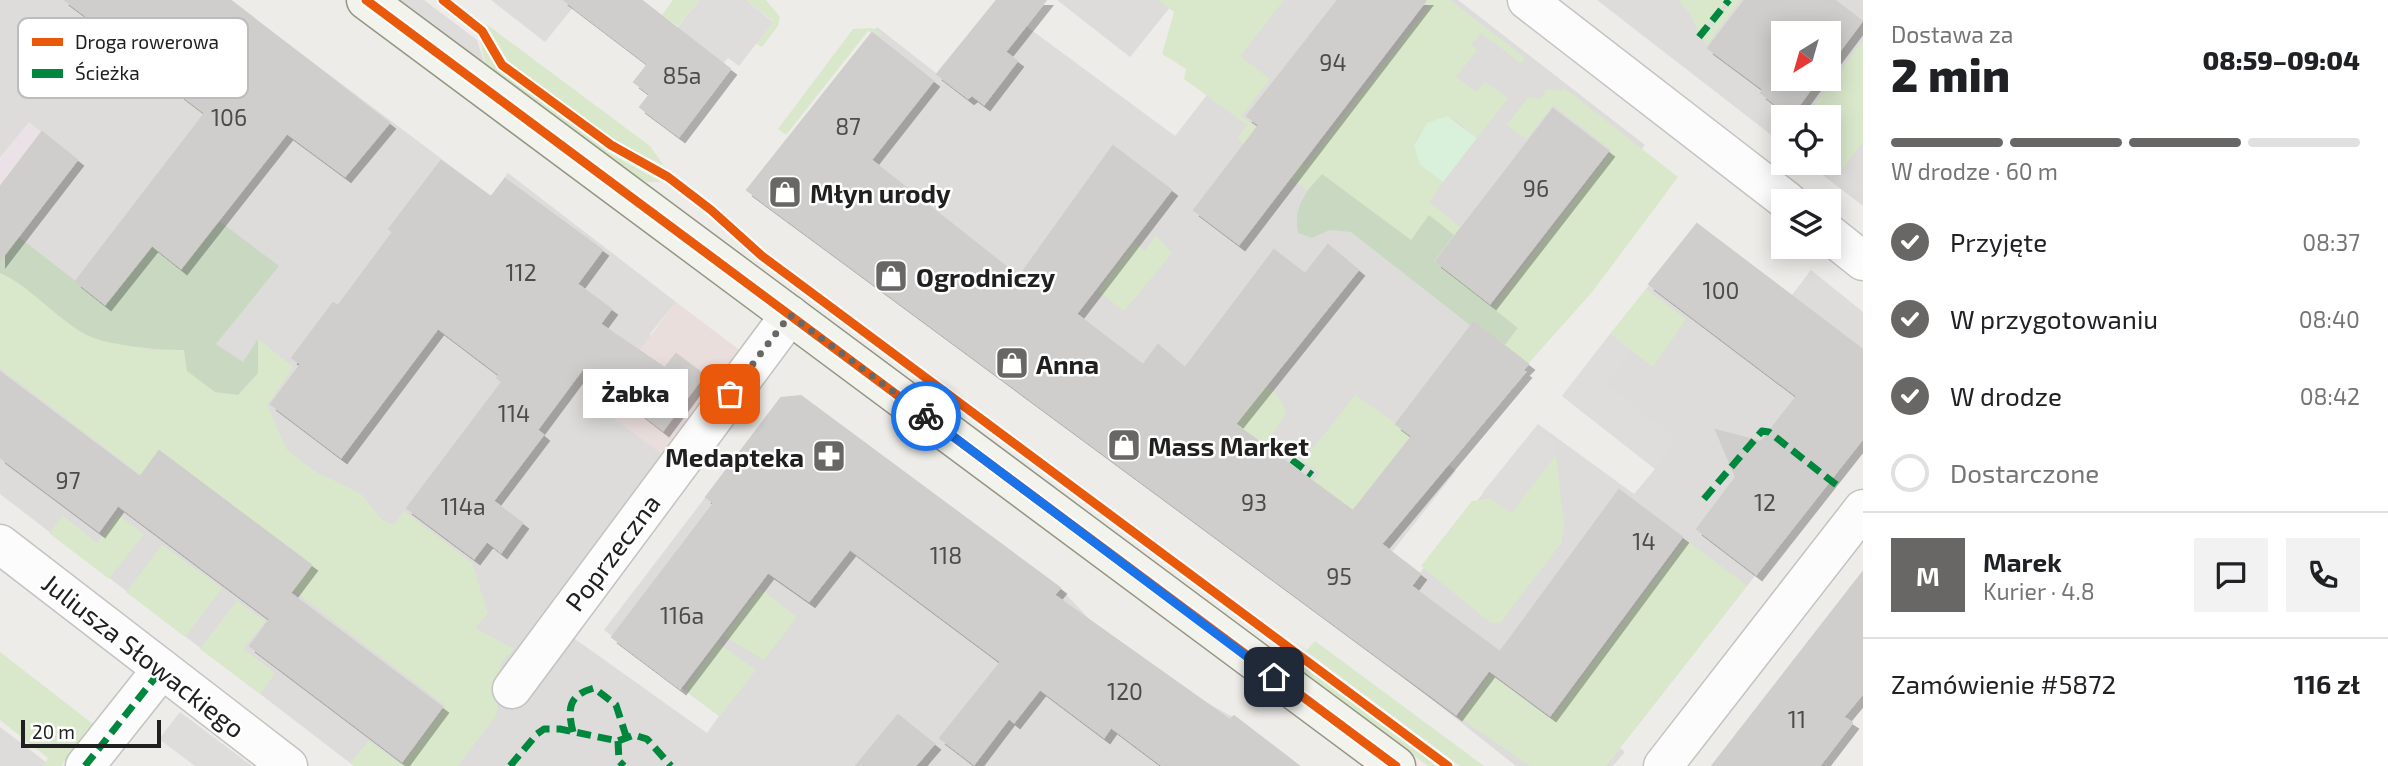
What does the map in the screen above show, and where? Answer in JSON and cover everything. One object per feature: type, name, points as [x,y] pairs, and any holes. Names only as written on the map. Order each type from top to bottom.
[{"type":"street","points":[[366,0],[1396,766]]},
{"type":"street","points":[[1527,0],[1771,189]]},
{"type":"street","points":[[1841,244],[1863,261]]},
{"type":"street","name":"Poprzeczna","points":[[512,689],[790,315]]},
{"type":"street","points":[[1663,766],[1863,509]]},
{"type":"street","name":"Juliusza Słowackiego","points":[[0,544],[288,766]]},
{"type":"street","points":[[85,766],[162,669]]},
{"type":"shaded area","points":[[0,0],[230,0],[491,196],[508,173],[676,302],[650,334],[679,467],[554,624],[707,733],[719,716],[604,630],[781,398],[801,396],[1060,588],[1093,623],[1202,700],[1233,717],[1298,766],[354,766],[0,494]]},
{"type":"shaded area","points":[[396,0],[424,0],[477,40],[486,68]]},
{"type":"shaded area","points":[[491,0],[579,0],[545,42]]},
{"type":"shaded area","points":[[699,0],[746,0],[773,22],[739,66],[728,58],[723,64],[677,28]]},
{"type":"shaded area","points":[[1057,0],[1176,0],[1130,57]]},
{"type":"shaded area","points":[[1281,0],[1458,0],[1645,145],[1480,354],[1447,463],[1456,471],[1392,552],[1419,574],[1538,424],[1634,494],[1655,469],[1562,396],[1697,224],[1792,295],[1811,270],[1863,312],[1863,438],[1620,748],[1625,752],[1613,766],[1516,766],[1327,617],[746,190],[877,27],[968,98],[1026,26],[1175,136]]},
{"type":"shaded area","points":[[1597,0],[1863,0],[1863,206],[1823,175],[1841,175],[1841,105],[1771,105],[1771,135]]},
{"type":"shaded area","points":[[29,122],[77,160],[19,237],[0,222],[0,157]]},
{"type":"shaded area","points":[[676,302],[762,367],[679,467],[597,406]]},
{"type":"shaded area","points":[[1610,334],[1632,352],[1607,384],[1678,439],[1655,468],[1562,396]]},
{"type":"shaded area","points":[[1535,428],[1556,445],[1556,455],[1511,513],[1483,492]]},
{"type":"shaded area","points":[[180,712],[252,766],[195,766],[159,739]]},
{"type":"shaded area","points":[[0,727],[51,766],[0,766]]},
{"type":"green space","points":[[673,0],[699,0],[678,26],[662,15]]},
{"type":"green space","points":[[746,0],[766,0],[780,17],[778,26],[762,47],[756,44],[773,21]]},
{"type":"green space","points":[[1158,0],[1284,0],[1240,56],[1270,79],[1241,116],[1305,166],[1429,6],[1423,0],[1450,0],[1525,58],[1521,63],[1481,33],[1471,45],[1477,50],[1456,77],[1476,92],[1485,82],[1508,98],[1477,138],[1456,120],[1418,134],[1414,145],[1421,165],[1443,182],[1429,202],[1460,227],[1454,235],[1429,215],[1412,241],[1322,175],[1307,190],[1237,139],[1247,125],[1184,79],[1186,69],[1162,54],[1174,12]]},
{"type":"green space","points":[[1678,0],[1728,0],[1705,28],[1708,33],[1732,0],[1740,0],[1706,46],[1690,14]]},
{"type":"green space","points":[[486,24],[650,146],[664,166],[613,141],[511,66]]},
{"type":"green space","points":[[872,28],[882,33],[880,36],[868,31],[786,135],[778,129],[853,29]]},
{"type":"green space","points":[[480,39],[499,70],[611,154],[662,182],[647,182],[631,174],[486,68]]},
{"type":"green space","points":[[1863,41],[1863,142],[1841,170],[1841,105],[1814,105],[1825,91],[1841,91],[1841,70]]},
{"type":"green space","points":[[1564,88],[1678,177],[1593,291],[1528,364],[1505,345],[1518,328],[1492,308],[1612,150],[1553,105],[1527,139],[1507,125],[1528,97],[1540,99],[1547,89],[1562,91]]},
{"type":"green space","points":[[1447,116],[1477,138],[1443,182],[1420,165],[1414,145],[1427,123]]},
{"type":"green space","points":[[1322,174],[1411,240],[1429,215],[1454,235],[1434,261],[1518,328],[1505,345],[1493,336],[1489,340],[1351,232],[1330,230],[1312,238],[1298,233],[1299,208]]},
{"type":"green space","points":[[218,220],[279,266],[216,344],[243,362],[258,339],[258,373],[238,395],[215,392],[187,371],[184,350],[118,344],[83,333],[22,286],[0,273],[0,261],[19,237],[105,304],[152,245],[181,268]]},
{"type":"green space","points":[[1156,235],[1172,253],[1124,311],[1098,291],[1135,243],[1145,251]]},
{"type":"green space","points":[[0,273],[17,281],[59,316],[151,350],[184,349],[258,373],[258,339],[293,367],[267,405],[287,450],[316,472],[361,494],[382,520],[394,525],[404,511],[472,563],[488,613],[475,628],[514,649],[501,663],[497,714],[458,766],[354,766],[350,763],[369,741],[402,765],[446,706],[0,368]]},
{"type":"green space","points":[[1646,289],[1686,319],[1653,367],[1610,334]]},
{"type":"green space","points":[[1234,363],[1273,391],[1284,406],[1286,414],[1264,446],[1222,415]]},
{"type":"green space","points":[[1355,395],[1412,435],[1353,511],[1313,482],[1320,473],[1303,461]]},
{"type":"green space","points":[[1556,455],[1564,526],[1561,543],[1500,623],[1491,623],[1421,566],[1472,501],[1491,498],[1511,513]]},
{"type":"green space","points":[[118,515],[144,534],[109,579],[49,533],[63,516],[97,543]]},
{"type":"green space","points":[[1685,539],[1747,586],[1606,766],[1530,766],[1459,717],[1490,674],[1551,719]]},
{"type":"green space","points":[[162,545],[222,588],[185,637],[126,592]]},
{"type":"green space","points":[[760,589],[797,617],[764,660],[724,636]]},
{"type":"green space","points":[[237,601],[265,621],[243,649],[275,673],[260,694],[200,649]]},
{"type":"green space","points":[[1315,641],[1484,766],[1460,766],[1306,651]]},
{"type":"green space","points":[[718,643],[756,670],[720,716],[684,690]]},
{"type":"green space","points":[[0,652],[93,724],[61,766],[44,766],[48,758],[0,720]]},
{"type":"green space","points":[[1304,667],[1437,766],[1428,766],[1303,674]]},
{"type":"building","points":[[65,0],[230,0],[389,123],[345,176],[287,133],[181,268],[152,245],[105,304],[76,281],[205,113],[185,98],[248,98],[248,18],[89,18]]},
{"type":"building","points":[[564,0],[641,0],[730,69],[679,136],[640,107],[650,94],[634,82],[648,64]]},
{"type":"building","points":[[997,0],[1046,0],[1005,52],[1017,61],[984,104],[972,95],[968,98],[937,74]]},
{"type":"building","points":[[1338,0],[1426,0],[1239,244],[1194,210],[1259,125],[1247,116]]},
{"type":"building","points":[[1745,0],[1834,0],[1862,21],[1841,49],[1841,21],[1771,21],[1771,91],[1809,91],[1799,105],[1777,105],[1761,93],[1763,89],[1708,48]]},
{"type":"building","points":[[872,33],[933,81],[871,160],[1019,277],[1113,146],[1171,190],[1076,314],[1143,365],[1158,345],[1185,368],[1274,250],[1305,274],[1328,245],[1358,270],[1235,424],[1353,511],[1412,436],[1396,424],[1474,322],[1528,364],[1522,370],[1525,372],[1381,544],[1420,574],[1411,586],[1500,652],[1619,490],[1682,537],[1550,715],[1489,670],[1456,714],[747,190]]},
{"type":"building","points":[[1553,109],[1608,151],[1490,303],[1436,261]]},
{"type":"building","points":[[42,132],[77,160],[0,260],[0,187]]},
{"type":"building","points":[[441,161],[491,197],[505,179],[602,250],[577,284],[611,309],[600,324],[665,368],[676,354],[704,375],[663,430],[583,368],[537,430],[543,435],[493,501],[522,523],[501,552],[487,541],[474,558],[407,508],[502,382],[497,378],[500,375],[438,328],[341,457],[271,404],[301,364],[292,358],[333,303],[338,306],[393,232],[389,229]]},
{"type":"building","points":[[1697,224],[1863,350],[1863,438],[1756,574],[1697,529],[1736,477],[1716,430],[1761,442],[1797,396],[1649,284]]},
{"type":"building","points":[[0,372],[140,477],[159,451],[311,565],[290,593],[442,707],[402,761],[250,646],[270,619],[118,505],[99,531],[0,457]]},
{"type":"building","points":[[801,396],[1060,588],[1054,595],[1230,720],[1234,716],[1299,766],[1163,766],[1111,727],[1104,737],[1040,689],[1014,722],[1009,718],[974,764],[940,738],[1001,662],[850,549],[809,601],[768,572],[680,688],[612,637],[714,503],[706,497],[781,398]]},
{"type":"building","points":[[1863,572],[1863,693],[1843,717],[1852,723],[1819,766],[1712,766]]},
{"type":"building","points":[[898,715],[934,744],[915,766],[856,766]]},
{"type":"marked path","points":[[1699,37],[1729,0]]},
{"type":"marked path","points":[[1704,499],[1762,431],[1769,432],[1839,487]]},
{"type":"marked path","points":[[1275,447],[1312,475]]},
{"type":"marked path","points":[[85,766],[162,669]]},
{"type":"marked path","points":[[573,732],[570,716],[572,704],[579,694],[594,688],[616,705],[626,736]]},
{"type":"marked path","points":[[510,766],[544,729],[560,729],[618,741],[634,735],[647,739],[671,766]]},
{"type":"marked path","points":[[618,741],[619,761],[624,766]]},
{"type":"cycle path","points":[[366,0],[1396,766]]},
{"type":"cycle path","points":[[443,0],[482,31],[502,65],[611,145],[668,177],[711,210],[762,256],[1448,766]]},
{"type":"way so far","points":[[730,394],[790,315],[926,416]]},
{"type":"place","name":"Młyn urody","points":[[785,192]]},
{"type":"place","name":"Ogrodniczy","points":[[891,276]]},
{"type":"place","name":"Anna","points":[[1012,363]]},
{"type":"place","name":"Żabka","points":[[730,394]]},
{"type":"place","name":"Mass Market","points":[[1124,445]]},
{"type":"place","name":"Medapteka","points":[[829,456]]},
{"type":"route","points":[[926,416],[1274,677]]}]
